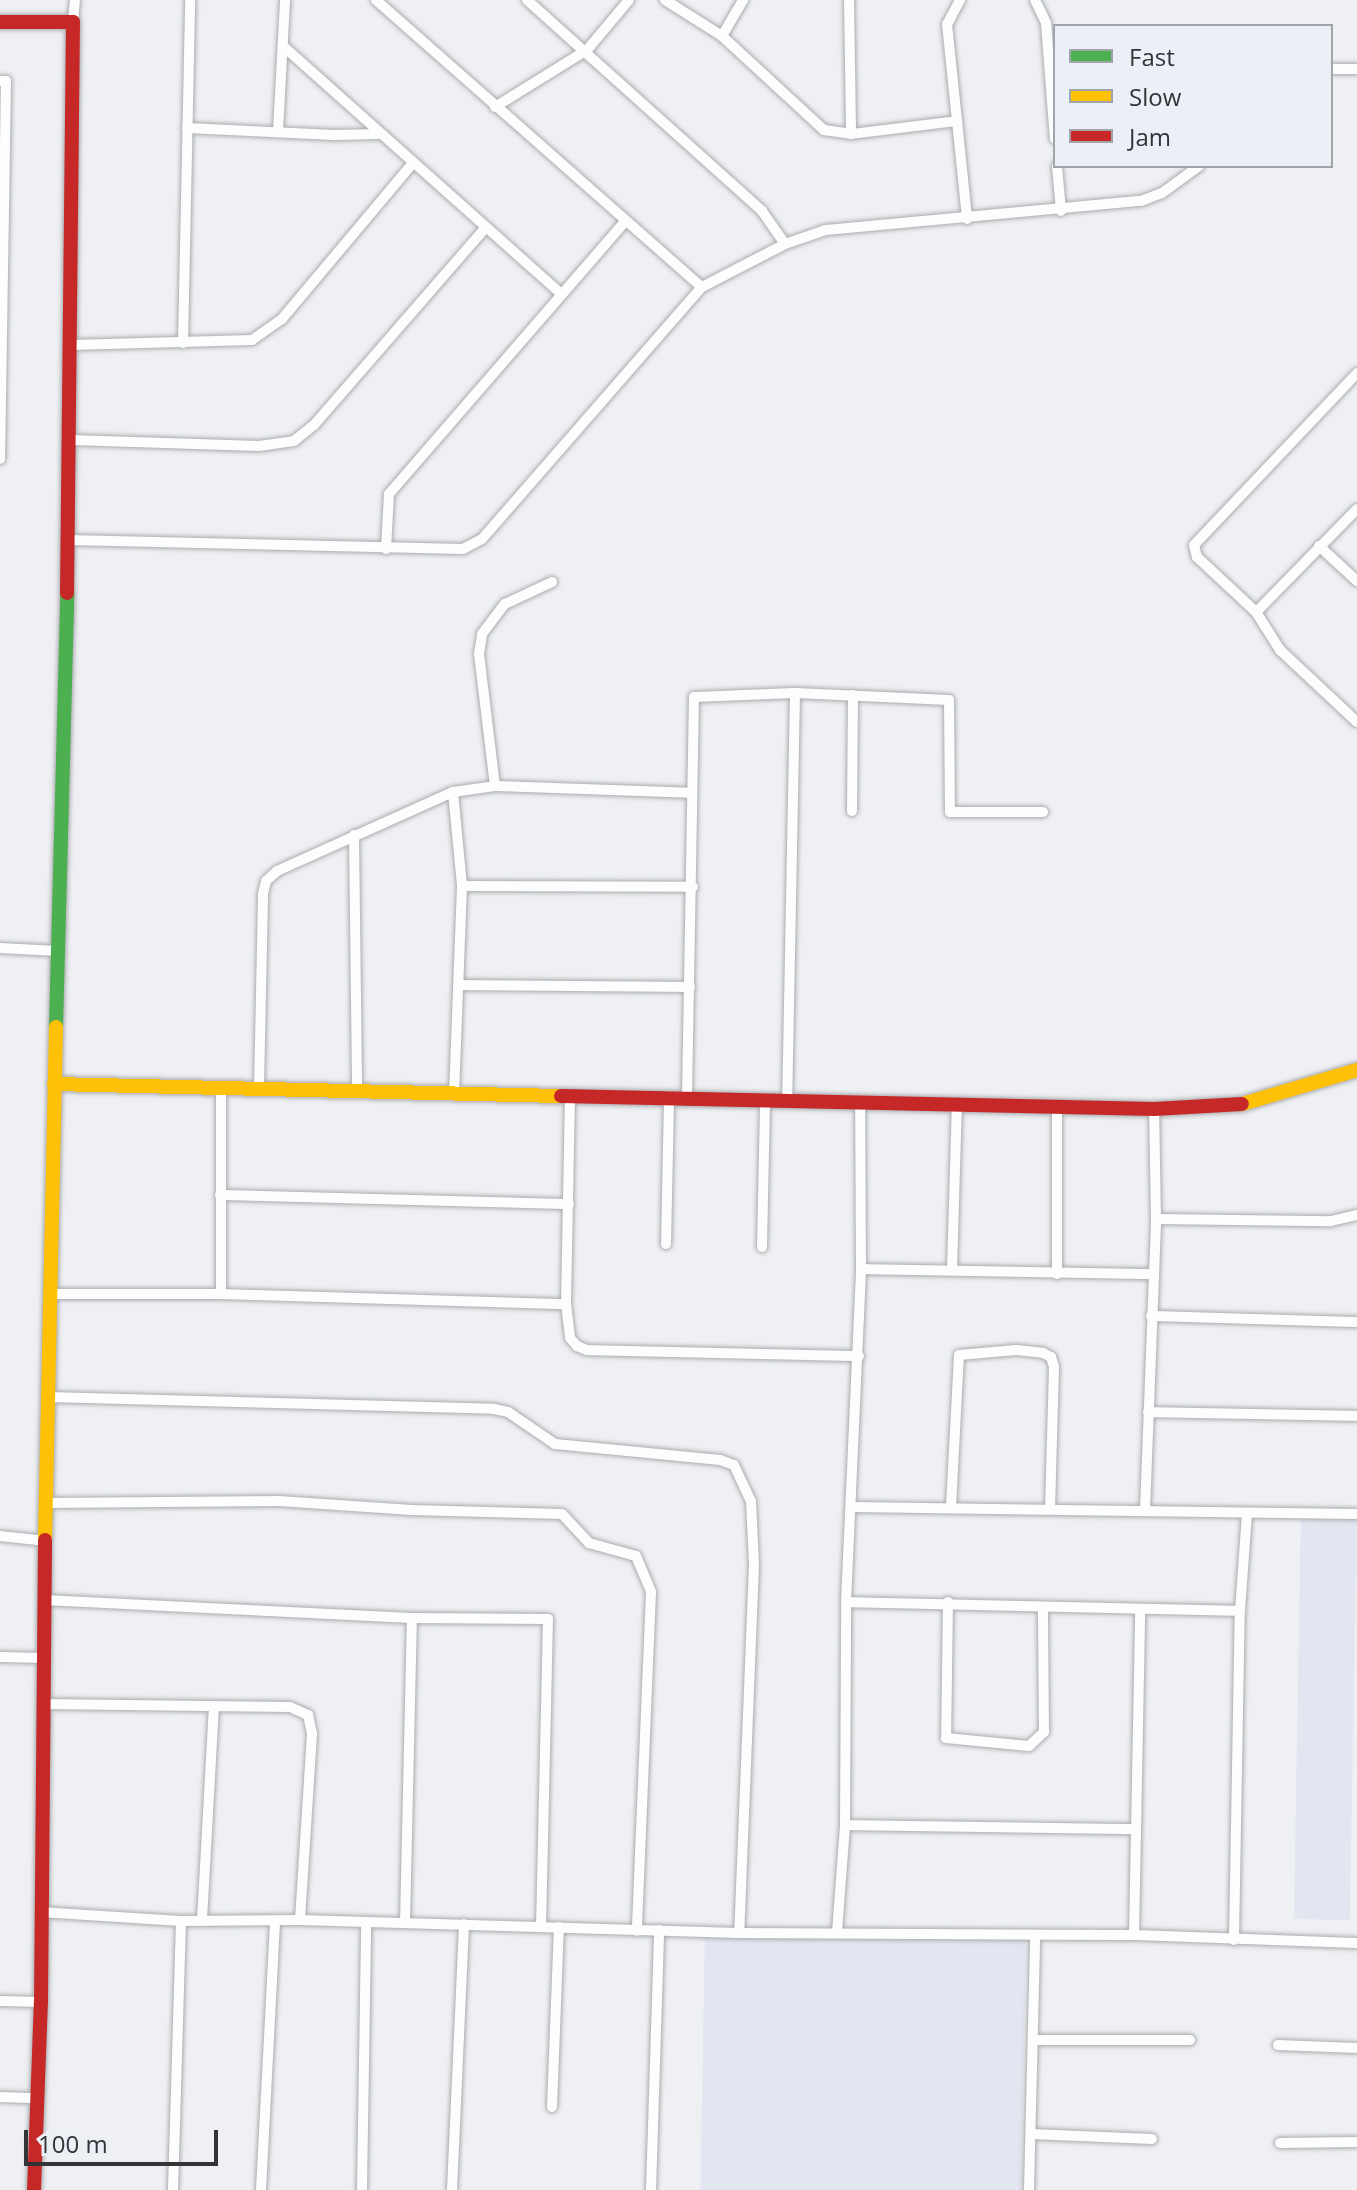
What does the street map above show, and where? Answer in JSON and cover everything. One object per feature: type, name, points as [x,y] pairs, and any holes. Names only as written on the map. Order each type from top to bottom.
[{"type":"street","points":[[34,2190],[41,2002],[42,1704],[54,1084],[71,440],[75,0]]},
{"type":"street","points":[[183,343],[190,0]]},
{"type":"street","points":[[278,131],[285,0]]},
{"type":"street","points":[[376,0],[702,287]]},
{"type":"street","points":[[527,0],[587,50],[762,211],[785,244]]},
{"type":"street","points":[[495,107],[587,50],[629,0]]},
{"type":"street","points":[[665,0],[722,36],[805,117],[824,130],[851,134],[957,121]]},
{"type":"street","points":[[722,36],[743,0]]},
{"type":"street","points":[[849,0],[851,134]]},
{"type":"street","points":[[960,0],[947,24],[967,219]]},
{"type":"street","points":[[1035,0],[1046,23],[1053,113]]},
{"type":"street","points":[[0,22],[73,22]]},
{"type":"street","points":[[283,46],[561,294]]},
{"type":"street","points":[[1333,69],[1357,69]]},
{"type":"street","points":[[0,81],[6,81],[0,459]]},
{"type":"street","points":[[187,128],[379,134]]},
{"type":"street","points":[[71,345],[252,340],[282,319],[412,164]]},
{"type":"street","points":[[1057,168],[1061,211]]},
{"type":"street","points":[[68,540],[463,549],[482,539],[702,287],[785,244],[826,230],[1061,211],[1141,201],[1162,193],[1196,168]]},
{"type":"street","points":[[386,549],[389,494],[625,222]]},
{"type":"street","points":[[71,440],[259,446],[294,441],[314,425],[485,228]]},
{"type":"street","points":[[1357,373],[1194,545],[1197,557],[1256,612],[1280,650],[1357,722]]},
{"type":"street","points":[[1256,612],[1357,509]]},
{"type":"street","points":[[1319,546],[1357,581]]},
{"type":"street","points":[[495,786],[479,654],[482,634],[505,604],[552,582]]},
{"type":"street","points":[[787,1100],[795,693]]},
{"type":"street","points":[[687,1097],[694,697],[795,693],[949,700],[950,812],[1043,812]]},
{"type":"street","points":[[852,811],[853,695]]},
{"type":"street","points":[[259,1088],[266,881],[277,871],[453,792],[495,786],[692,793]]},
{"type":"street","points":[[453,792],[462,886],[454,1094]]},
{"type":"street","points":[[354,835],[357,1089]]},
{"type":"street","points":[[462,886],[693,887]]},
{"type":"street","points":[[0,948],[57,951]]},
{"type":"street","points":[[460,985],[690,987]]},
{"type":"street","points":[[54,1084],[1154,1109],[1212,1108],[1259,1102],[1357,1070]]},
{"type":"street","points":[[221,1086],[221,1294]]},
{"type":"street","points":[[570,1095],[566,1304],[570,1338],[587,1350],[859,1356]]},
{"type":"street","points":[[666,1244],[669,1096]]},
{"type":"street","points":[[762,1247],[765,1099]]},
{"type":"street","points":[[837,1932],[845,1825],[846,1602],[859,1356],[860,1103]]},
{"type":"street","points":[[952,1270],[957,1104]]},
{"type":"street","points":[[1057,1108],[1057,1274]]},
{"type":"street","points":[[1145,1510],[1156,1219],[1154,1109]]},
{"type":"street","points":[[220,1195],[569,1204]]},
{"type":"street","points":[[1156,1219],[1331,1221],[1357,1215]]},
{"type":"street","points":[[861,1269],[1153,1274]]},
{"type":"street","points":[[51,1294],[221,1294],[566,1304]]},
{"type":"street","points":[[1151,1316],[1357,1322]]},
{"type":"street","points":[[951,1507],[959,1355],[1016,1350],[1043,1353],[1051,1357],[1054,1367],[1050,1507]]},
{"type":"street","points":[[48,1397],[494,1409],[508,1412],[555,1444],[720,1460],[734,1465],[751,1501],[754,1565],[739,1933]]},
{"type":"street","points":[[1148,1412],[1357,1416]]},
{"type":"street","points":[[47,1503],[279,1501],[412,1510],[562,1514],[589,1543],[636,1556],[651,1592],[637,1931]]},
{"type":"street","points":[[852,1507],[1050,1507],[1247,1514],[1357,1514]]},
{"type":"street","points":[[1234,1940],[1240,1611],[1247,1514]]},
{"type":"street","points":[[0,1536],[47,1541]]},
{"type":"street","points":[[44,1600],[412,1618],[548,1619],[541,1925]]},
{"type":"street","points":[[846,1602],[1240,1611]]},
{"type":"street","points":[[948,1602],[946,1738],[1029,1746],[1044,1732],[1043,1607]]},
{"type":"street","points":[[1134,1935],[1140,1609]]},
{"type":"street","points":[[405,1923],[412,1618]]},
{"type":"street","points":[[0,1657],[44,1658]]},
{"type":"street","points":[[42,1704],[290,1707],[308,1715],[312,1723],[300,1920]]},
{"type":"street","points":[[202,1920],[214,1706]]},
{"type":"street","points":[[845,1825],[1136,1829]]},
{"type":"street","points":[[40,1912],[181,1921],[541,1925],[739,1933],[1134,1935],[1357,1943]]},
{"type":"street","points":[[173,2190],[181,1921]]},
{"type":"street","points":[[261,2190],[275,1921]]},
{"type":"street","points":[[362,2190],[366,1923]]},
{"type":"street","points":[[452,2190],[464,1924]]},
{"type":"street","points":[[552,2107],[559,1927]]},
{"type":"street","points":[[651,2190],[659,1930]]},
{"type":"street","points":[[1029,2190],[1035,2040],[1035,1936]]},
{"type":"street","points":[[0,2001],[41,2002]]},
{"type":"street","points":[[1035,2040],[1190,2040]]},
{"type":"street","points":[[1278,2045],[1357,2048]]},
{"type":"street","points":[[0,2097],[37,2098]]},
{"type":"street","points":[[1031,2134],[1152,2139]]},
{"type":"street","points":[[1280,2143],[1357,2142]]},
{"type":"shaded area","points":[[1301,1509],[1357,1510],[1350,1920],[1294,1919]]},
{"type":"shaded area","points":[[705,1928],[1026,1934],[1021,2190],[700,2190]]},
{"type":"traffic: fast","points":[[56,1027],[67,593]]},
{"type":"traffic: slow","points":[[45,1540],[56,1027]]},
{"type":"traffic: slow","points":[[1242,1104],[1357,1070]]},
{"type":"traffic: slow","points":[[54,1084],[561,1096]]},
{"type":"traffic: jam","points":[[0,22],[73,22],[67,593]]},
{"type":"traffic: jam","points":[[561,1096],[1154,1109],[1242,1104]]},
{"type":"traffic: jam","points":[[34,2190],[41,2002],[45,1540]]}]
